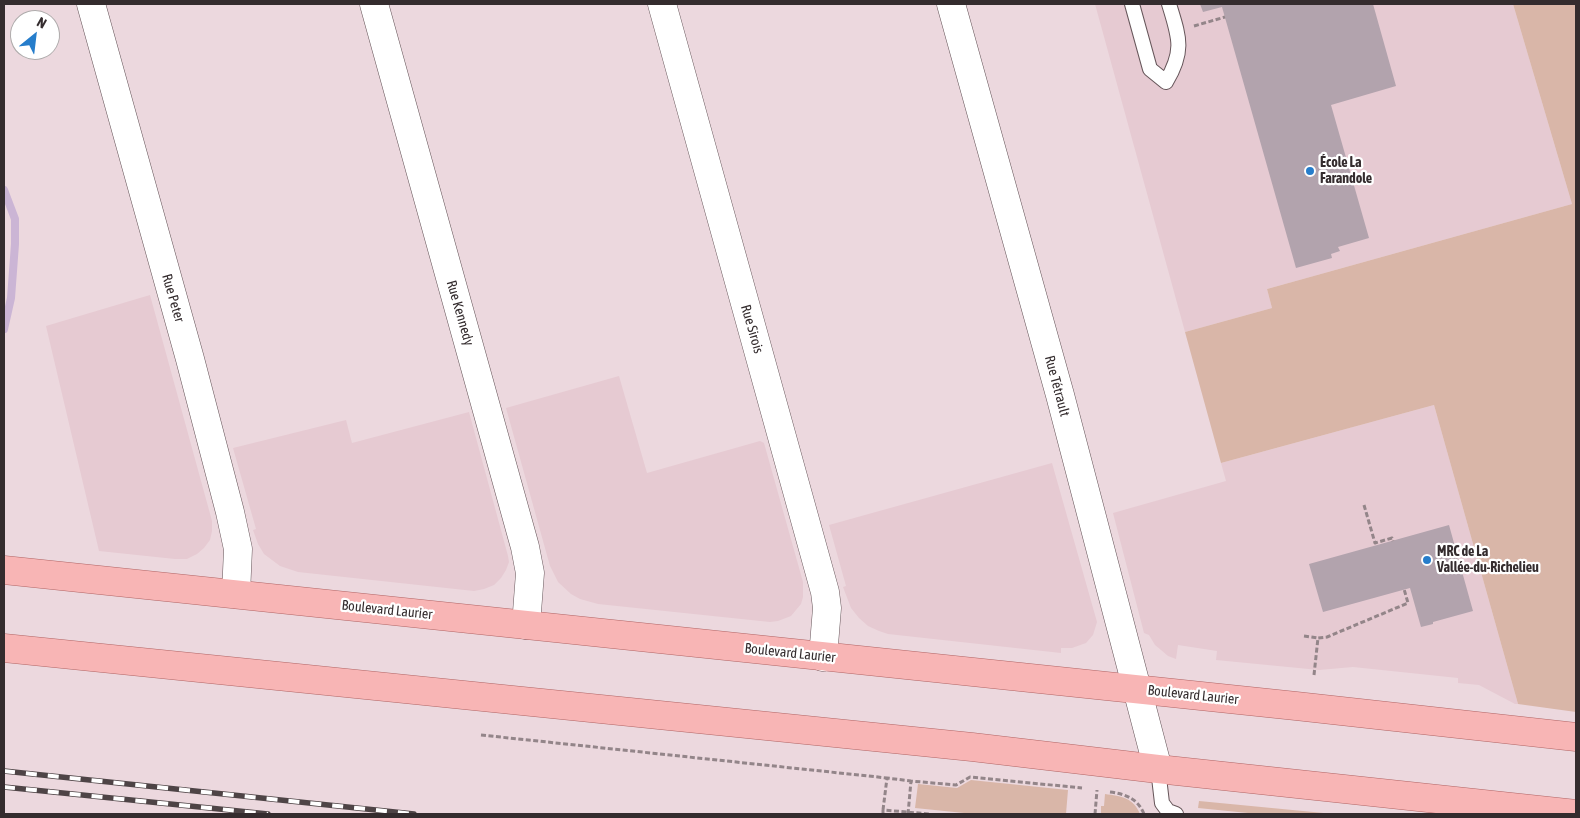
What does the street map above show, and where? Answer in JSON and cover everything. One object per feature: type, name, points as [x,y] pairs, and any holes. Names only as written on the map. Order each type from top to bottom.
[{"type":"main road","name":"Boulevard Laurier","points":[[4,570],[1576,737]]},
{"type":"main road","points":[[4,648],[972,747],[1576,814]]},
{"type":"street","name":"Rue Peter","points":[[91,4],[190,359],[228,504],[238,549],[236,594]]},
{"type":"street","name":"Rue Kennedy","points":[[374,4],[525,547],[530,572],[526,625]]},
{"type":"street","name":"Rue Sirois","points":[[662,4],[825,592],[827,608],[822,656]]},
{"type":"street","name":"Rue Tétrault","points":[[951,4],[1057,385],[1158,769]]},
{"type":"lane","points":[[1132,4],[1150,70],[1166,82],[1176,66],[1179,49],[1177,31],[1169,4]]},
{"type":"lane","points":[[1158,769],[1162,803],[1168,811],[1176,814]]},
{"type":"path","points":[[1194,26],[1225,17]]},
{"type":"path","points":[[1364,505],[1374,543],[1392,538],[1392,541]]},
{"type":"path","points":[[1304,636],[1318,638],[1327,636],[1408,603],[1404,589]]},
{"type":"path","points":[[1314,675],[1318,638]]},
{"type":"path","points":[[481,735],[956,785],[970,777],[1099,790],[1095,814]]},
{"type":"path","points":[[882,814],[887,778]]},
{"type":"path","points":[[908,813],[911,780]]},
{"type":"path","points":[[1106,791],[1123,794],[1134,800],[1139,804],[1144,814]]},
{"type":"path","points":[[883,810],[930,814]]},
{"type":"shaded area","points":[[1095,4],[1513,4],[1572,204],[1267,289],[1272,308],[1185,332]]},
{"type":"shaded area","points":[[1513,4],[1576,4],[1576,712],[1518,704],[1434,405],[1221,463],[1185,332],[1272,308],[1267,289],[1572,204]]},
{"type":"shaded area","points":[[150,295],[212,521],[210,540],[197,554],[187,559],[99,551],[46,326]]},
{"type":"shaded area","points":[[619,376],[647,473],[760,441],[764,443],[803,582],[801,604],[791,616],[770,622],[598,604],[580,599],[571,594],[558,582],[550,566],[506,408]]},
{"type":"shaded area","points":[[1434,405],[1518,704],[1479,685],[1458,683],[1458,678],[1353,667],[1319,670],[1216,660],[1217,651],[1178,645],[1176,659],[1168,656],[1155,645],[1149,635],[1144,633],[1113,513],[1226,481],[1221,463]]},
{"type":"shaded area","points":[[469,412],[509,562],[501,578],[494,585],[474,591],[298,572],[280,566],[264,554],[253,530],[256,529],[233,448],[346,420],[352,443]]},
{"type":"shaded area","points":[[1052,463],[1097,622],[1093,635],[1086,643],[1072,648],[1061,648],[1061,653],[888,634],[868,626],[851,608],[843,587],[846,586],[829,525]]},
{"type":"shaded area","points":[[971,780],[1068,790],[1066,814],[974,814],[915,808],[918,784],[957,788]]},
{"type":"shaded area","points":[[1105,794],[1122,797],[1131,801],[1140,814],[1101,814],[1101,806],[1104,806]]},
{"type":"shaded area","points":[[1199,801],[1334,814],[1258,814],[1198,808]]},
{"type":"building","name":"École La Farandole","points":[[1200,4],[1373,4],[1396,86],[1331,105],[1369,238],[1338,247],[1340,251],[1331,254],[1332,258],[1296,268],[1222,7],[1203,12]]},
{"type":"building","points":[[1449,525],[1473,611],[1421,627],[1410,588],[1323,612],[1309,564]]},
{"type":"waterway","points":[[4,190],[15,219],[11,298],[4,329]]},
{"type":"railway","points":[[4,771],[414,814]]},
{"type":"railway","points":[[4,787],[268,814]]},
{"type":"place","name":"École La Farandole","points":[[1310,171]]},
{"type":"place","name":"MRC de La Vallée-du-Richelieu","points":[[1427,560]]}]
